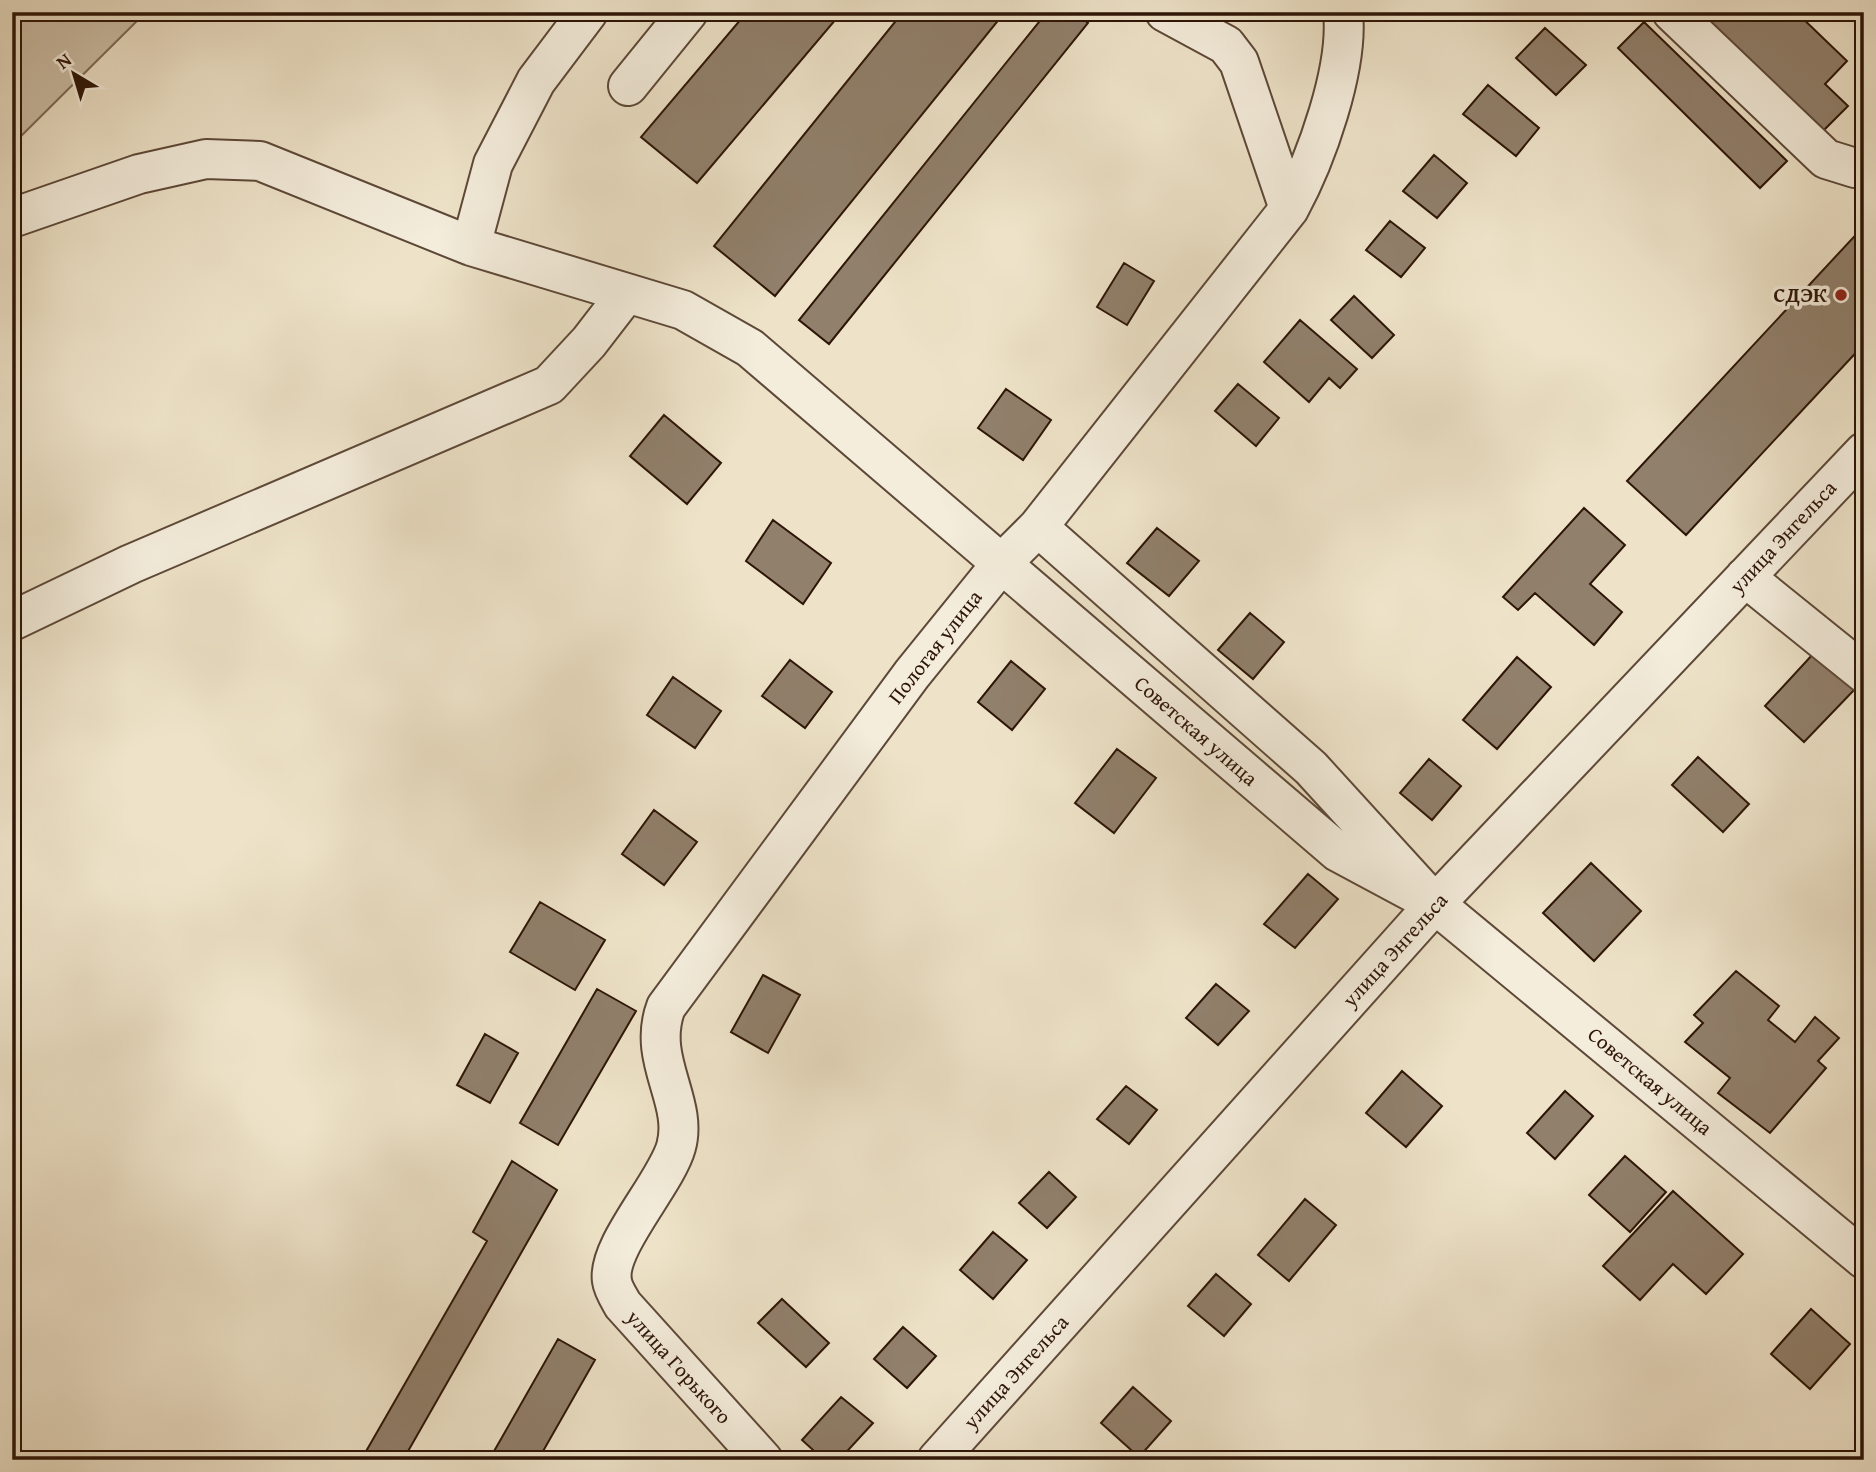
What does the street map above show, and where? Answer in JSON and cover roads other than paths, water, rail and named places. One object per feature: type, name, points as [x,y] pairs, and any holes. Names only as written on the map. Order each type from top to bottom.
[{"type":"street","points":[[471,246],[493,164],[536,81],[589,12]]},
{"type":"street","points":[[628,86],[688,12]]},
{"type":"street","points":[[1165,12],[1226,45],[1239,62],[1289,209]]},
{"type":"street","name":"Пологая улица","points":[[623,1306],[612,1280],[617,1254],[677,1146],[678,1119],[659,1046],[659,1025],[666,1007],[912,674],[1001,564],[1038,527],[1289,209],[1305,179],[1318,143],[1342,53],[1343,12]]},
{"type":"street","points":[[1672,12],[1826,159],[1855,168],[1864,165]]},
{"type":"street","name":"Советская улица","points":[[12,218],[139,174],[206,159],[260,161],[471,246],[682,310],[750,348],[1338,852],[1435,904]]},
{"type":"street","points":[[12,621],[131,564],[549,385],[589,342],[626,295]]},
{"type":"street","name":"улица Энгельса","points":[[937,1460],[1435,904],[1864,452]]},
{"type":"street","name":"Советская улица","points":[[1038,527],[1311,768],[1435,904],[1864,1259]]},
{"type":"street","points":[[1745,577],[1864,673]]},
{"type":"street","name":"улица Горького","points":[[623,1306],[763,1460]]},
{"type":"place","name":"СДЭК","points":[[1841,295]]}]
